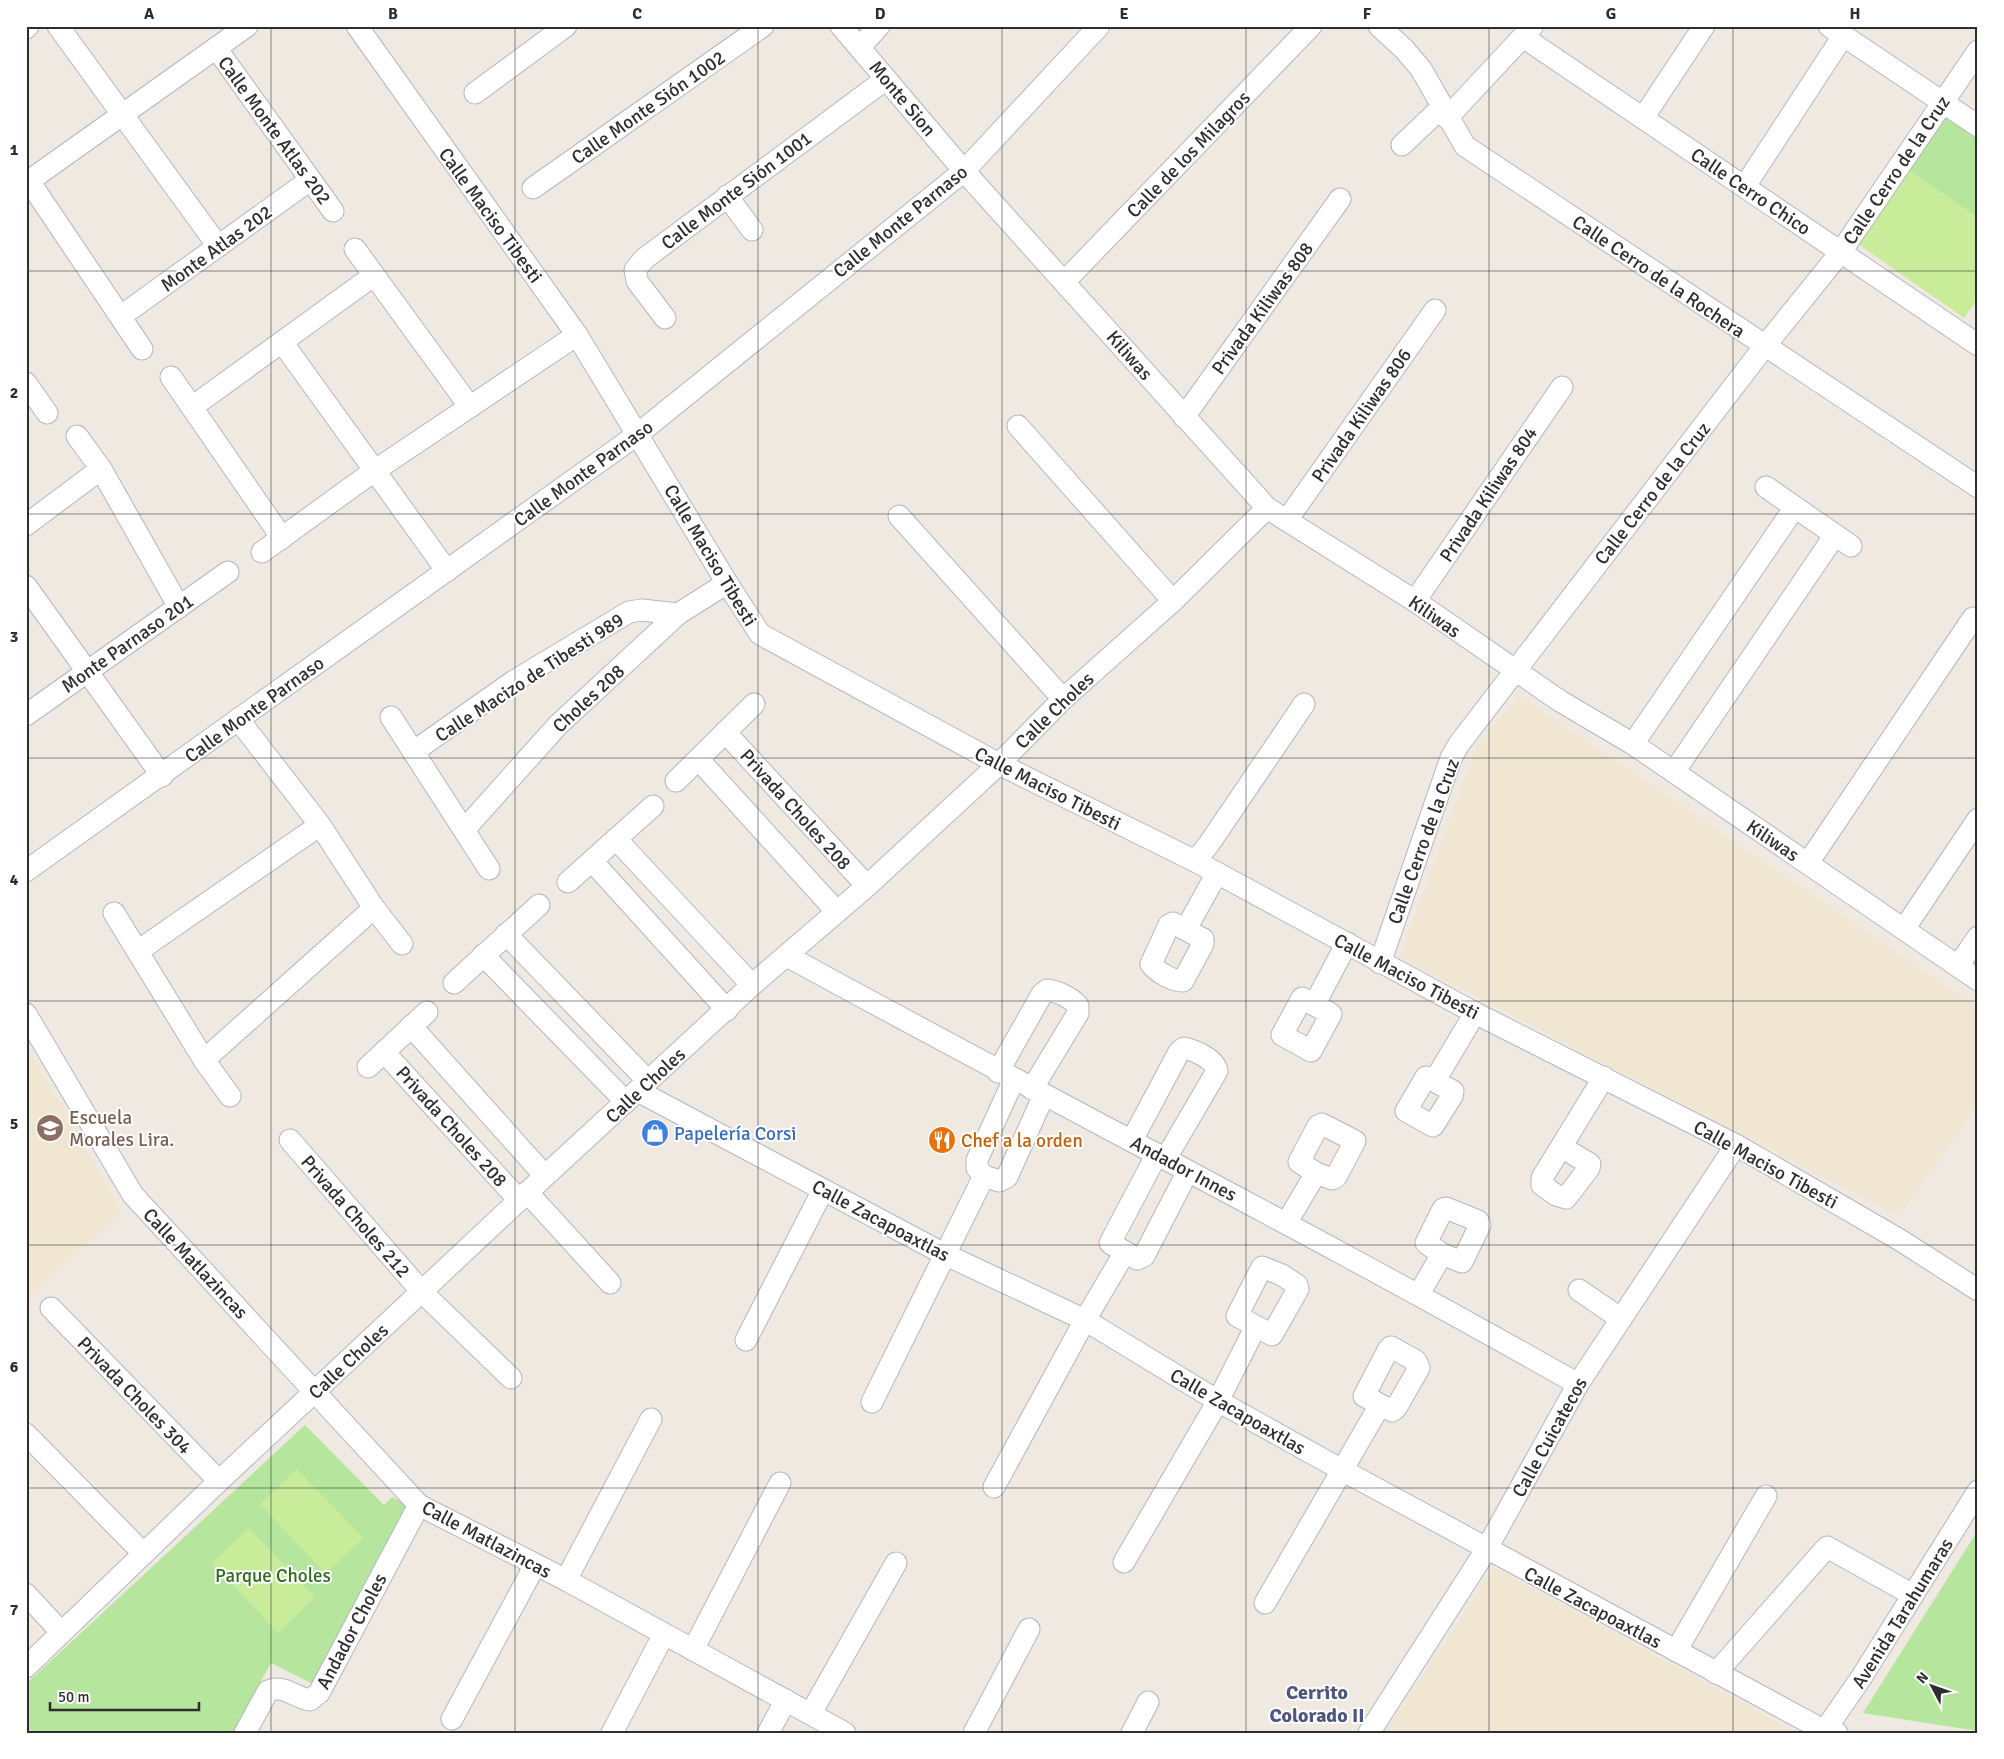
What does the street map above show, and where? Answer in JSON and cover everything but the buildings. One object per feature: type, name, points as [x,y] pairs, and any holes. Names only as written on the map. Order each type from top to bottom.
[{"type":"street","points":[[58,26],[218,246]]},
{"type":"street","name":"Calle Monte Atlas 202","points":[[142,349],[28,182],[246,26]]},
{"type":"street","name":"Calle Maciso Tibesti","points":[[357,26],[577,335],[754,627],[768,640],[999,764],[1195,861],[1475,1013],[1736,1145],[1900,1240],[1978,1290]]},
{"type":"street","points":[[475,92],[566,26]]},
{"type":"street","name":"Calle Monte Sión 1002","points":[[533,188],[763,26]]},
{"type":"street","name":"Monte Sion","points":[[841,26],[964,171]]},
{"type":"street","points":[[860,47],[879,26]]},
{"type":"street","name":"Calle Monte Parnaso","points":[[26,871],[162,776],[238,719],[638,434],[964,171],[1099,26]]},
{"type":"street","name":"Calle de los Milagros","points":[[1065,281],[1311,26]]},
{"type":"street","name":"Calle Cerro de la Rochera","points":[[1379,26],[1404,49],[1421,69],[1444,113],[1465,146],[1764,347],[1978,487]]},
{"type":"street","points":[[1643,118],[1704,26]]},
{"type":"street","points":[[1745,186],[1836,31],[1978,126]]},
{"type":"street","points":[[1402,145],[1444,113],[1528,32]]},
{"type":"street","name":"Calle Cerro Chico","points":[[1528,32],[1643,118],[1978,345]]},
{"type":"street","name":"Calle Monte Atlas 202","points":[[216,48],[333,211]]},
{"type":"street","name":"Calle Cerro de la Cruz","points":[[1380,963],[1451,758],[1514,671],[1764,347],[1840,253],[1978,51]]},
{"type":"street","name":"Calle Monte Sión 1001","points":[[665,318],[637,281],[635,270],[644,260],[727,196],[886,79]]},
{"type":"street","name":"Kiliwas","points":[[964,171],[1065,281],[1184,417],[1267,508],[1415,601],[1514,671],[1633,744],[1978,980]]},
{"type":"street","name":"Monte Atlas 202","points":[[121,316],[310,180]]},
{"type":"street","points":[[727,196],[752,230]]},
{"type":"street","name":"Privada Kiliwas 808","points":[[1184,417],[1340,199]]},
{"type":"street","points":[[355,249],[470,406]]},
{"type":"street","points":[[192,407],[373,276]]},
{"type":"street","name":"Privada Kiliwas 806","points":[[1287,520],[1435,310]]},
{"type":"street","points":[[262,552],[374,471],[577,335]]},
{"type":"street","points":[[282,342],[447,571]]},
{"type":"street","points":[[171,377],[282,538]]},
{"type":"street","points":[[26,383],[47,413]]},
{"type":"street","name":"Privada Kiliwas 804","points":[[1415,601],[1562,387]]},
{"type":"street","points":[[1018,426],[1173,601]]},
{"type":"street","points":[[77,436],[101,469],[178,607]]},
{"type":"street","points":[[26,525],[101,469]]},
{"type":"street","points":[[1674,772],[1843,540],[1766,487]]},
{"type":"street","points":[[1633,744],[1795,507]]},
{"type":"street","name":"Calle Choles","points":[[26,1666],[314,1391],[752,985],[867,886],[999,764],[1062,699],[1173,601],[1267,508]]},
{"type":"street","points":[[899,516],[1062,699]]},
{"type":"street","name":"Monte Parnaso 201","points":[[26,715],[228,572]]},
{"type":"street","name":"Choles 208","points":[[464,830],[558,726],[678,614],[727,583]]},
{"type":"street","points":[[26,586],[162,776]]},
{"type":"street","name":"Calle Macizo de Tibesti 989","points":[[413,752],[514,681],[629,612],[642,610],[678,614]]},
{"type":"street","points":[[1808,863],[1973,618]]},
{"type":"street","name":"Privada Choles 208","points":[[676,781],[754,704]]},
{"type":"street","points":[[1195,861],[1209,844],[1304,704]]},
{"type":"street","points":[[391,717],[489,869]]},
{"type":"street","points":[[238,719],[320,825],[374,908],[402,944]]},
{"type":"street","name":"Privada Choles 208","points":[[725,732],[867,886]]},
{"type":"street","name":"Privada Choles 208","points":[[699,760],[837,912]]},
{"type":"street","points":[[568,882],[653,806]]},
{"type":"street","points":[[1904,929],[1978,819]]},
{"type":"street","points":[[138,952],[320,825]]},
{"type":"street","points":[[616,839],[752,985]]},
{"type":"street","points":[[592,861],[727,1010]]},
{"type":"street","points":[[1186,929],[1217,873]]},
{"type":"street","points":[[454,984],[538,905]]},
{"type":"street","points":[[204,1060],[374,908]]},
{"type":"street","points":[[114,913],[204,1060],[230,1096]]},
{"type":"street","points":[[506,934],[638,1091]]},
{"type":"street","points":[[1958,966],[1978,937]]},
{"type":"street","points":[[1314,1005],[1347,943]]},
{"type":"street","points":[[483,955],[638,1091]]},
{"type":"street","name":"Andador Innes","points":[[787,956],[1022,1084],[1287,1222],[1578,1384]]},
{"type":"street","name":"Privada Choles 208","points":[[368,1067],[427,1012]]},
{"type":"street","points":[[1435,1080],[1475,1013]]},
{"type":"street","name":"Calle Matlazincas","points":[[26,1014],[133,1195],[419,1505],[566,1580],[846,1733]]},
{"type":"street","name":"Privada Choles 208","points":[[411,1026],[545,1176]]},
{"type":"street","points":[[1132,1140],[1179,1052],[1184,1048],[1189,1049],[1212,1062],[1217,1070],[1161,1156],[1111,1239],[1112,1245],[1137,1259],[1144,1256],[1188,1171]]},
{"type":"street","name":"Privada Choles 208","points":[[384,1052],[610,1283]]},
{"type":"street","points":[[1561,1147],[1604,1077]]},
{"type":"street","points":[[1022,1084],[1007,1176],[999,1181],[984,1176],[977,1168],[977,1160],[1022,1084]]},
{"type":"street","name":"Calle Zacapoaxtlas","points":[[638,1091],[944,1254],[1085,1320],[1218,1401],[1444,1524],[1486,1550],[1828,1732]]},
{"type":"street","name":"Privada Choles 212","points":[[290,1140],[422,1292],[511,1378]]},
{"type":"street","name":"Calle Cuicatecos","points":[[1369,1733],[1486,1550],[1578,1384],[1736,1145]]},
{"type":"street","points":[[1287,1222],[1316,1173]]},
{"type":"street","points":[[872,1402],[984,1176]]},
{"type":"street","points":[[746,1340],[824,1190]]},
{"type":"street","points":[[994,1487],[1085,1320],[1125,1252]]},
{"type":"street","points":[[1419,1294],[1442,1254]]},
{"type":"street","points":[[1579,1290],[1621,1319]]},
{"type":"street","name":"Privada Choles 304","points":[[51,1308],[219,1481]]},
{"type":"street","points":[[1124,1562],[1218,1401],[1255,1328]]},
{"type":"street","points":[[1264,1603],[1380,1405]]},
{"type":"street","points":[[566,1580],[651,1419]]},
{"type":"street","points":[[26,1434],[143,1553]]},
{"type":"street","points":[[692,1650],[780,1483]]},
{"type":"street","name":"Avenida Tarahumaras","points":[[1828,1732],[1978,1492]]},
{"type":"street","points":[[1676,1651],[1766,1496]]},
{"type":"street","name":"Andador Choles","points":[[245,1733],[268,1691],[275,1688],[283,1689],[302,1699],[310,1700],[319,1693],[419,1505]]},
{"type":"street","points":[[1716,1673],[1827,1547],[1913,1595]]},
{"type":"street","points":[[811,1713],[896,1564]]},
{"type":"street","points":[[452,1718],[535,1565]]},
{"type":"street","points":[[26,1594],[61,1632]]},
{"type":"street","points":[[974,1733],[1028,1629]]},
{"type":"street","points":[[612,1733],[664,1634]]},
{"type":"street","points":[[768,1733],[786,1700]]},
{"type":"street","points":[[1132,1733],[1148,1702]]},
{"type":"shaded area","points":[[1519,695],[1978,1008],[1978,1104],[1899,1216],[1400,957],[1477,746]]},
{"type":"shaded area","name":"Escuela Morales Lira.","points":[[26,1045],[121,1211],[26,1301]]},
{"type":"shaded area","points":[[1495,1568],[1690,1674],[1797,1733],[1384,1733]]},
{"type":"green space","points":[[1942,112],[1978,136],[1978,218],[1902,166]]},
{"type":"green space","points":[[1902,166],[1978,218],[1978,298],[1964,318],[1851,239]]},
{"type":"green space","name":"Parque Choles","points":[[305,1425],[384,1505],[392,1497],[410,1506],[313,1684],[271,1663],[233,1733],[26,1733],[26,1684]]},
{"type":"green space","points":[[297,1469],[363,1538],[326,1574],[260,1504]]},
{"type":"green space","points":[[249,1528],[315,1597],[278,1633],[212,1563]]},
{"type":"green space","points":[[1978,1531],[1978,1731],[1863,1713],[1973,1538]]},
{"type":"place","name":"Escuela Morales Lira.","points":[[50,1128]]},
{"type":"place","name":"Papelería Corsi","points":[[655,1133]]},
{"type":"place","name":"Chef a la orden","points":[[942,1140]]},
{"type":"district","name":"Cerrito Colorado II","points":[[1317,1704]]}]
